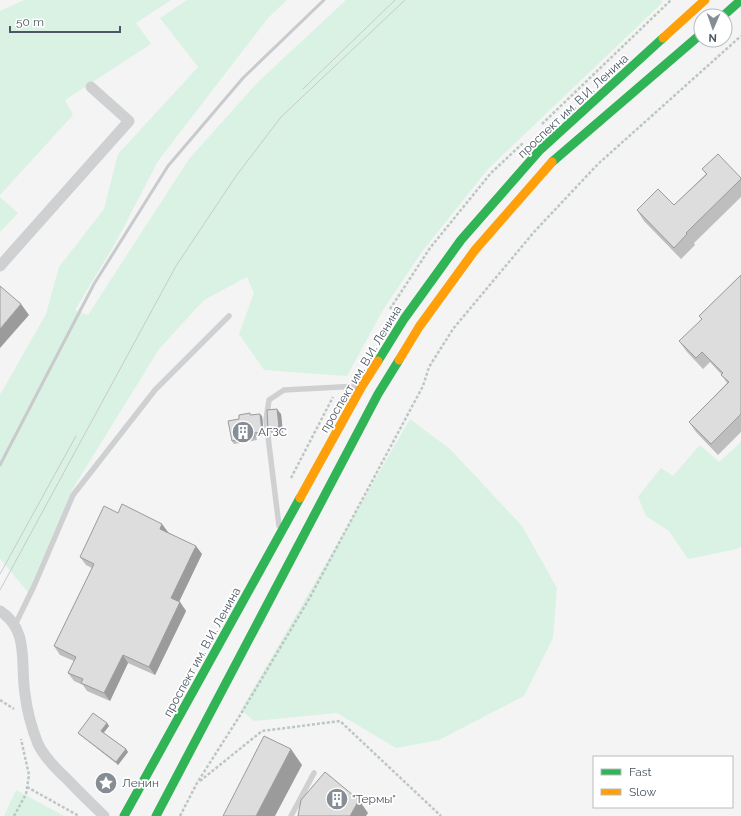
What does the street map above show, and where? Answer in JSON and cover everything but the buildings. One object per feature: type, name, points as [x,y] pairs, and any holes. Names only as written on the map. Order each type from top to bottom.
[{"type":"main road","name":"проспект им. В.И. Ленина","points":[[124,816],[362,386],[404,319],[461,240],[539,151],[705,0]]},
{"type":"main road","points":[[732,8],[741,0]]},
{"type":"main road","points":[[156,816],[378,394],[420,327],[475,250],[552,162],[693,41]]},
{"type":"street","points":[[0,266],[129,121],[91,87]]},
{"type":"street","points":[[0,611],[7,615],[15,625],[20,637],[25,693],[30,719],[38,744],[47,760],[104,816]]},
{"type":"lane","points":[[15,625],[34,586],[73,495],[155,390],[229,316]]},
{"type":"lane","points":[[280,536],[266,420],[269,400],[284,390],[362,386]]},
{"type":"lane","points":[[291,816],[314,773]]},
{"type":"path","points":[[180,816],[197,783],[239,717],[309,599],[423,386],[429,367],[454,329],[534,232],[598,164],[741,36]]},
{"type":"path","points":[[0,700],[14,708],[16,716]]},
{"type":"path","points":[[197,783],[262,731],[340,721],[441,816]]},
{"type":"path","points":[[14,816],[26,794],[29,775],[19,731]]},
{"type":"path","points":[[27,786],[79,816]]},
{"type":"green space","points":[[24,0],[171,0],[136,23],[151,44],[65,100],[73,115],[0,195],[0,11]]},
{"type":"green space","points":[[187,0],[287,0],[268,18],[158,161],[116,242],[75,310],[88,315],[189,159],[258,82],[346,0],[661,0],[663,2],[488,169],[421,253],[383,310],[347,376],[264,370],[239,334],[254,293],[247,277],[204,300],[159,349],[72,490],[28,592],[0,559],[0,395],[46,314],[59,267],[104,209],[118,154],[198,67],[160,18]]},
{"type":"green space","points":[[0,197],[18,213],[0,232]]},
{"type":"green space","points":[[410,419],[450,449],[522,526],[557,588],[553,638],[524,696],[439,740],[396,748],[337,713],[254,721],[241,710]]},
{"type":"green space","points":[[741,442],[741,546],[737,549],[688,559],[669,531],[646,516],[638,497],[661,468],[673,476],[700,445],[719,462]]},
{"type":"green space","points":[[16,790],[64,816],[4,816]]},
{"type":"tram line","points":[[303,89],[395,0]]},
{"type":"tram line","points":[[0,590],[176,266],[236,176],[281,117],[405,0]]},
{"type":"tram line","points":[[0,574],[76,436]]},
{"type":"railway","points":[[0,465],[94,284],[168,166],[243,78],[324,0]]},
{"type":"traffic: fast","points":[[732,8],[741,0]]},
{"type":"traffic: fast","points":[[378,361],[404,319],[461,240],[539,151],[663,38]]},
{"type":"traffic: fast","points":[[552,162],[693,41]]},
{"type":"traffic: fast","points":[[156,816],[378,394],[399,360]]},
{"type":"traffic: fast","points":[[124,816],[300,498]]},
{"type":"traffic: slow","points":[[663,38],[705,0]]},
{"type":"traffic: slow","points":[[399,360],[419,327],[475,250],[552,162]]},
{"type":"traffic: slow","points":[[300,498],[362,386],[378,361]]},
{"type":"place","name":"АГЗС","points":[[243,432]]},
{"type":"place","name":"Ленин","points":[[106,783]]},
{"type":"place","name":"\"Термы\"","points":[[337,799]]}]
